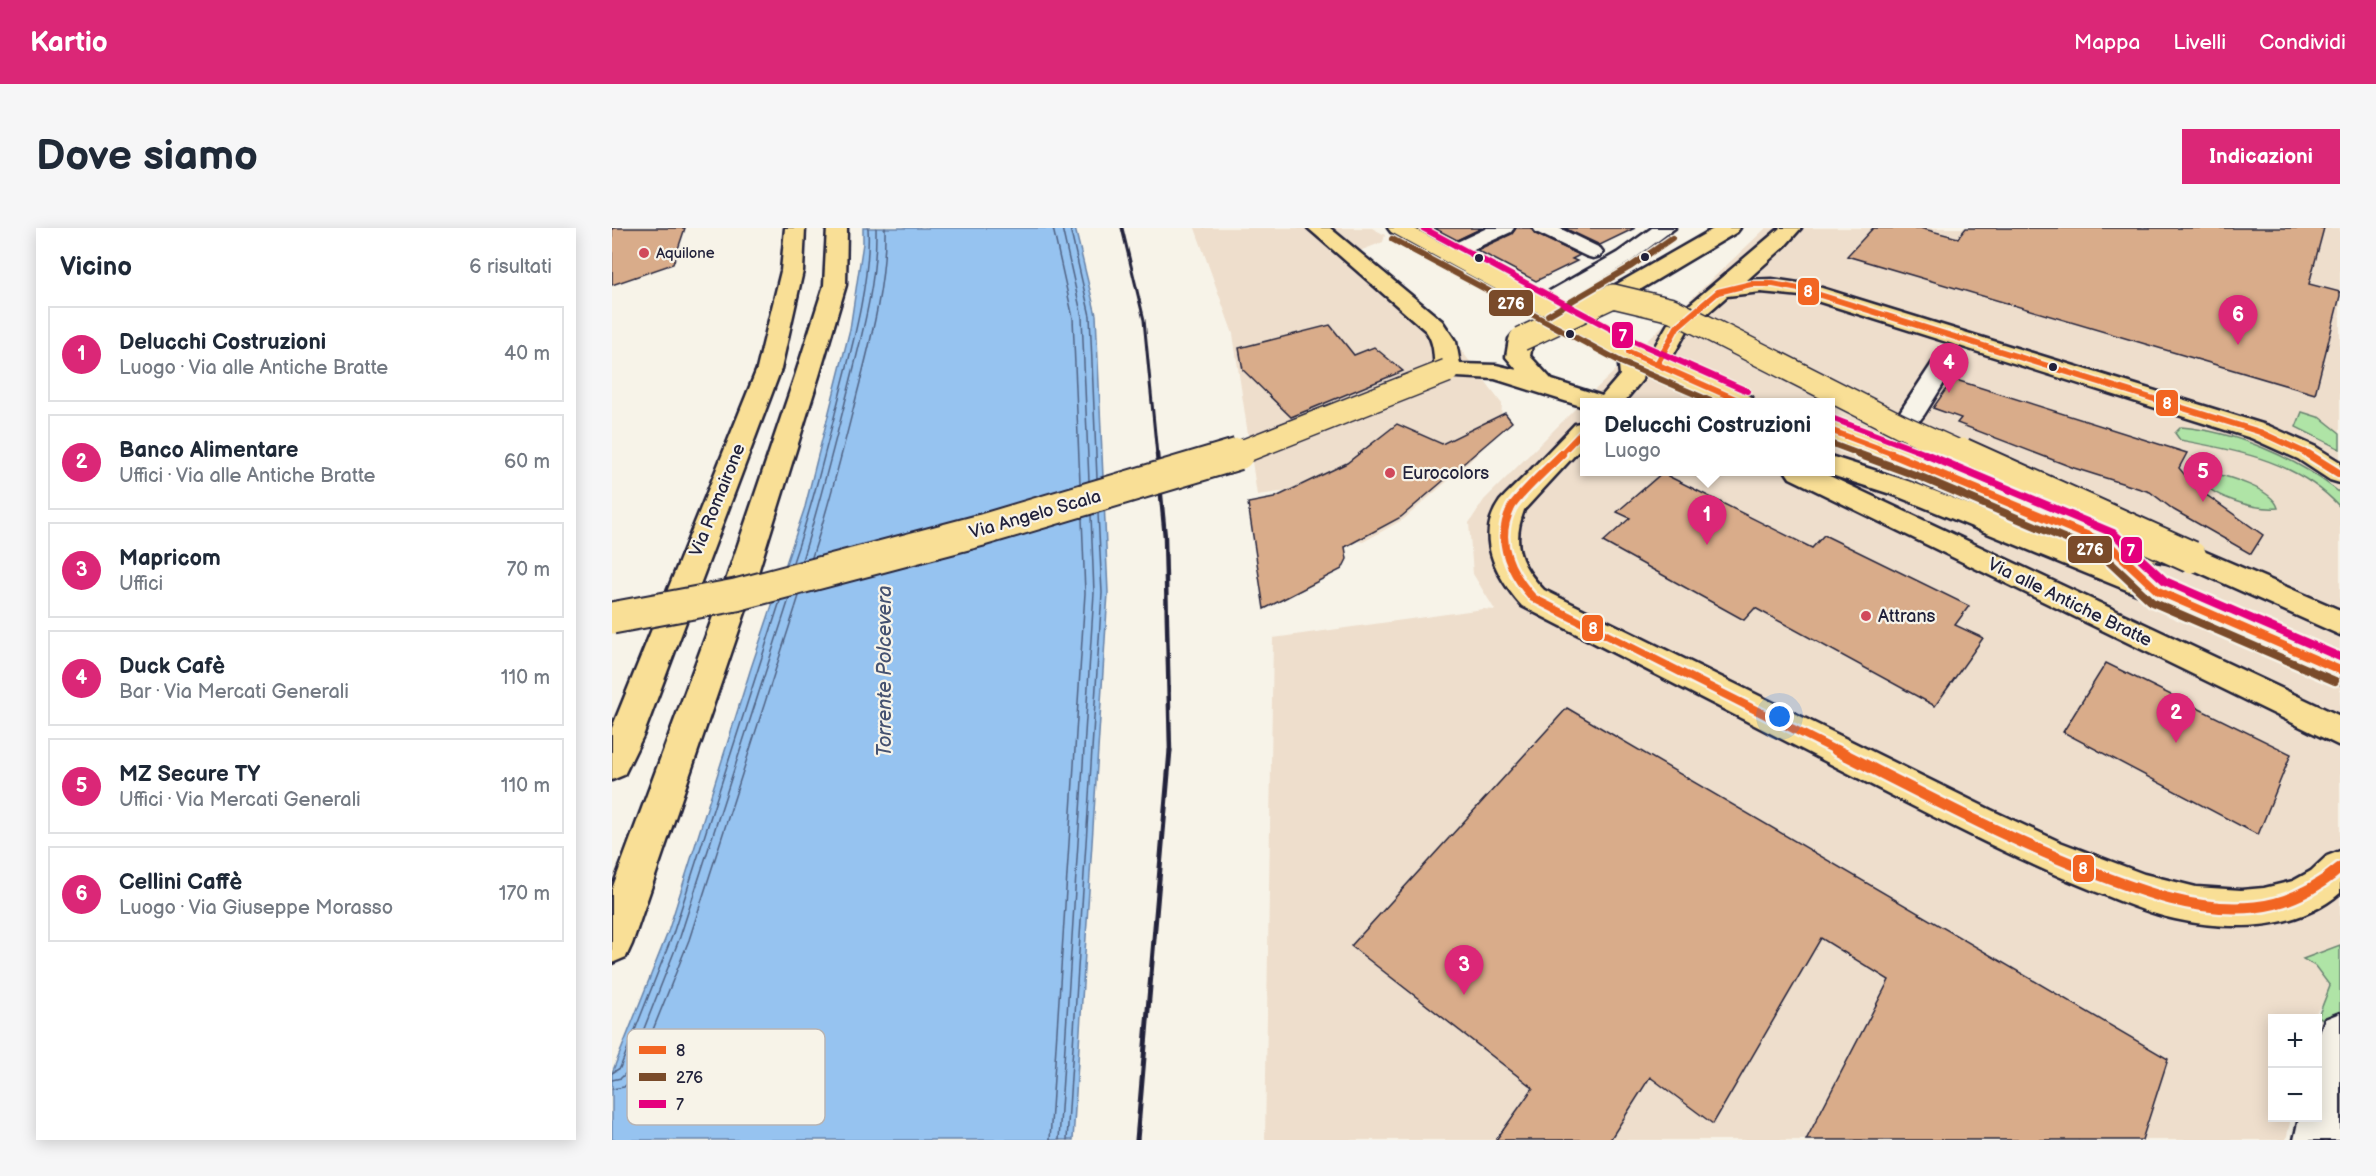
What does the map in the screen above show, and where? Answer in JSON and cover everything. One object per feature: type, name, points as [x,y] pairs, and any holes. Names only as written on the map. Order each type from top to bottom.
[{"type":"main road","name":"Via Romairone","points":[[612,765],[626,736],[770,369],[792,271],[795,228]]},
{"type":"main road","points":[[612,944],[736,596],[835,285],[837,228]]},
{"type":"main road","points":[[1318,228],[1434,326],[1441,335],[1449,355],[1447,371],[1496,372],[1581,398]]},
{"type":"main road","points":[[1398,228],[1629,352],[1733,398]]},
{"type":"main road","name":"Via Angelo Scala","points":[[612,618],[736,596],[982,530],[1234,455],[1447,371],[1521,339],[1613,296],[1730,228]]},
{"type":"main road","points":[[1790,229],[1775,267],[1785,279],[1804,290]]},
{"type":"main road","points":[[1657,364],[1677,327],[1790,229]]},
{"type":"main road","points":[[1718,292],[1751,284],[1773,284],[1804,290],[2260,432],[2307,453],[2340,474]]},
{"type":"main road","points":[[1613,296],[1672,310],[1901,426],[2340,623]]},
{"type":"main road","points":[[1521,339],[1518,357],[1543,386]]},
{"type":"main road","points":[[1615,398],[1631,380],[1635,369],[1629,352]]},
{"type":"main road","points":[[1835,432],[2045,516],[2108,544],[2191,557]]},
{"type":"main road","points":[[1580,434],[1511,507],[1506,518],[1503,548],[1509,568],[1520,585],[1533,598],[2001,833],[2138,890],[2206,907],[2267,906],[2294,899],[2316,889],[2340,868]]},
{"type":"main road","name":"Via alle Antiche Bratte","points":[[1835,467],[1904,489],[2158,591],[2340,670]]},
{"type":"main road","name":"Via alle Antiche Bratte","points":[[1810,476],[2340,732]]},
{"type":"main road","points":[[2108,544],[2158,591]]},
{"type":"street","points":[[1447,254],[1504,228]]},
{"type":"street","points":[[1543,228],[1593,252]]},
{"type":"street","points":[[1542,305],[1624,257],[1665,228]]},
{"type":"street","points":[[1911,415],[1942,367]]},
{"type":"street","points":[[2317,1140],[2340,1034]]},
{"type":"shaded area","points":[[1195,228],[1312,228],[1318,233],[1331,228],[1372,228],[1385,235],[1383,242],[1349,255],[1455,342],[1502,404],[1500,431],[1467,464],[1404,519],[1363,542],[1343,539],[1297,490],[1257,495],[1233,334]]},
{"type":"shaded area","points":[[1766,228],[2340,228],[2340,981],[2315,1014],[2268,1014],[2268,1122],[2290,1122],[2286,1140],[1265,1140],[1273,638],[1483,609],[1495,610],[1473,574],[1469,523],[1484,500],[1580,404],[1580,476],[1835,476],[1835,398],[1586,398]]},
{"type":"green space","points":[[2302,412],[2321,418],[2340,433],[2340,449],[2296,427]]},
{"type":"green space","points":[[2181,427],[2201,429],[2242,440],[2282,456],[2319,477],[2340,493],[2340,507],[2323,491],[2286,468],[2245,454],[2180,440],[2175,433]]},
{"type":"green space","points":[[2208,472],[2259,489],[2274,501],[2278,508],[2257,507],[2221,496],[2202,483],[2197,475]]},
{"type":"green space","points":[[2340,945],[2340,1014],[2331,1025],[2322,1019],[2322,1014],[2319,1014],[2330,986],[2315,966],[2303,959]]},
{"type":"water","name":"Torrente Polcevera","points":[[863,228],[1075,228],[1096,315],[1108,593],[1073,1140],[612,1140],[612,1073],[627,1035],[627,1125],[825,1125],[825,1029],[629,1029],[668,932],[751,668],[805,507],[850,329],[863,243]]},
{"type":"building","name":"Aquilone","points":[[612,228],[685,228],[673,264],[612,285]]},
{"type":"building","points":[[1434,228],[1482,228],[1457,240]]},
{"type":"building","points":[[1516,228],[1531,228],[1535,234],[1580,255],[1572,259],[1577,261],[1536,281],[1477,250],[1512,234]]},
{"type":"building","points":[[1564,228],[1635,228],[1600,245]]},
{"type":"building","points":[[1873,228],[1920,228],[1958,238],[1966,228],[2324,228],[2309,284],[2340,292],[2340,296],[2315,394],[1847,256]]},
{"type":"building","points":[[1330,325],[1354,355],[1374,347],[1403,371],[1291,417],[1243,370],[1239,348]]},
{"type":"building","points":[[1953,379],[2187,453],[2179,468],[2195,487],[2263,535],[2251,554],[2174,510],[2150,492],[2074,468],[1957,423],[1961,418],[1933,408]]},
{"type":"building","points":[[1505,413],[1512,422],[1401,517],[1345,547],[1347,559],[1342,569],[1264,609],[1248,503],[1274,498],[1347,463],[1397,424],[1442,444]]},
{"type":"building","points":[[1659,476],[1668,476],[1812,548],[1824,535],[1969,606],[1955,625],[1983,638],[1935,706],[1755,608],[1744,620],[1603,542],[1630,518],[1617,512]]},
{"type":"building","points":[[2106,663],[2291,754],[2258,835],[2063,732]]},
{"type":"building","points":[[1567,708],[2168,1059],[2142,1140],[1806,1140],[1889,980],[1821,938],[1713,1124],[1650,1077],[1610,1140],[1496,1140],[1533,1088],[1351,946]]},
{"type":"railway","points":[[1122,228],[1144,320],[1157,455]]},
{"type":"railway","points":[[1157,454],[1165,537],[1170,750]]},
{"type":"railway","points":[[1137,1140],[1170,750]]},
{"type":"transit line","name":"7","points":[[1423,228],[1634,341],[1747,391]]},
{"type":"transit line","name":"276","points":[[1548,315],[1630,267],[1672,238]]},
{"type":"transit line","name":"276","points":[[1392,239],[1623,363],[1704,398]]},
{"type":"transit line","name":"8","points":[[1657,364],[1677,327],[1718,292],[1751,284],[1773,284],[1804,290],[2260,432],[2307,453],[2340,474]]},
{"type":"transit line","name":"8","points":[[1629,352],[1733,398]]},
{"type":"transit line","name":"7","points":[[1835,419],[1932,456],[2113,533],[2165,581],[2340,657]]},
{"type":"transit line","name":"8","points":[[1835,432],[1927,467],[2108,544],[2158,591],[2340,670]]},
{"type":"transit line","name":"8","points":[[1580,434],[1511,507],[1504,533],[1506,556],[1516,577],[1533,598],[2005,834],[2125,885],[2197,905],[2256,907],[2291,899],[2324,881],[2340,868]]},
{"type":"transit line","name":"276","points":[[1835,445],[1923,478],[2101,554],[2152,602],[2335,681]]},
{"type":"place","name":"Aquilone","points":[[644,253]]},
{"type":"place","name":"Cellini Caffè","points":[[2238,345]]},
{"type":"place","name":"Duck Cafè","points":[[1949,393]]},
{"type":"place","name":"Eurocolors","points":[[1390,473]]},
{"type":"place","name":"MZ Secure TY","points":[[2203,502]]},
{"type":"place","name":"Delucchi Costruzioni","points":[[1707,545]]},
{"type":"place","name":"Attrans","points":[[1866,616]]},
{"type":"place","name":"Banco Alimentare","points":[[2176,743]]},
{"type":"place","name":"Mapricom","points":[[1464,995]]}]
